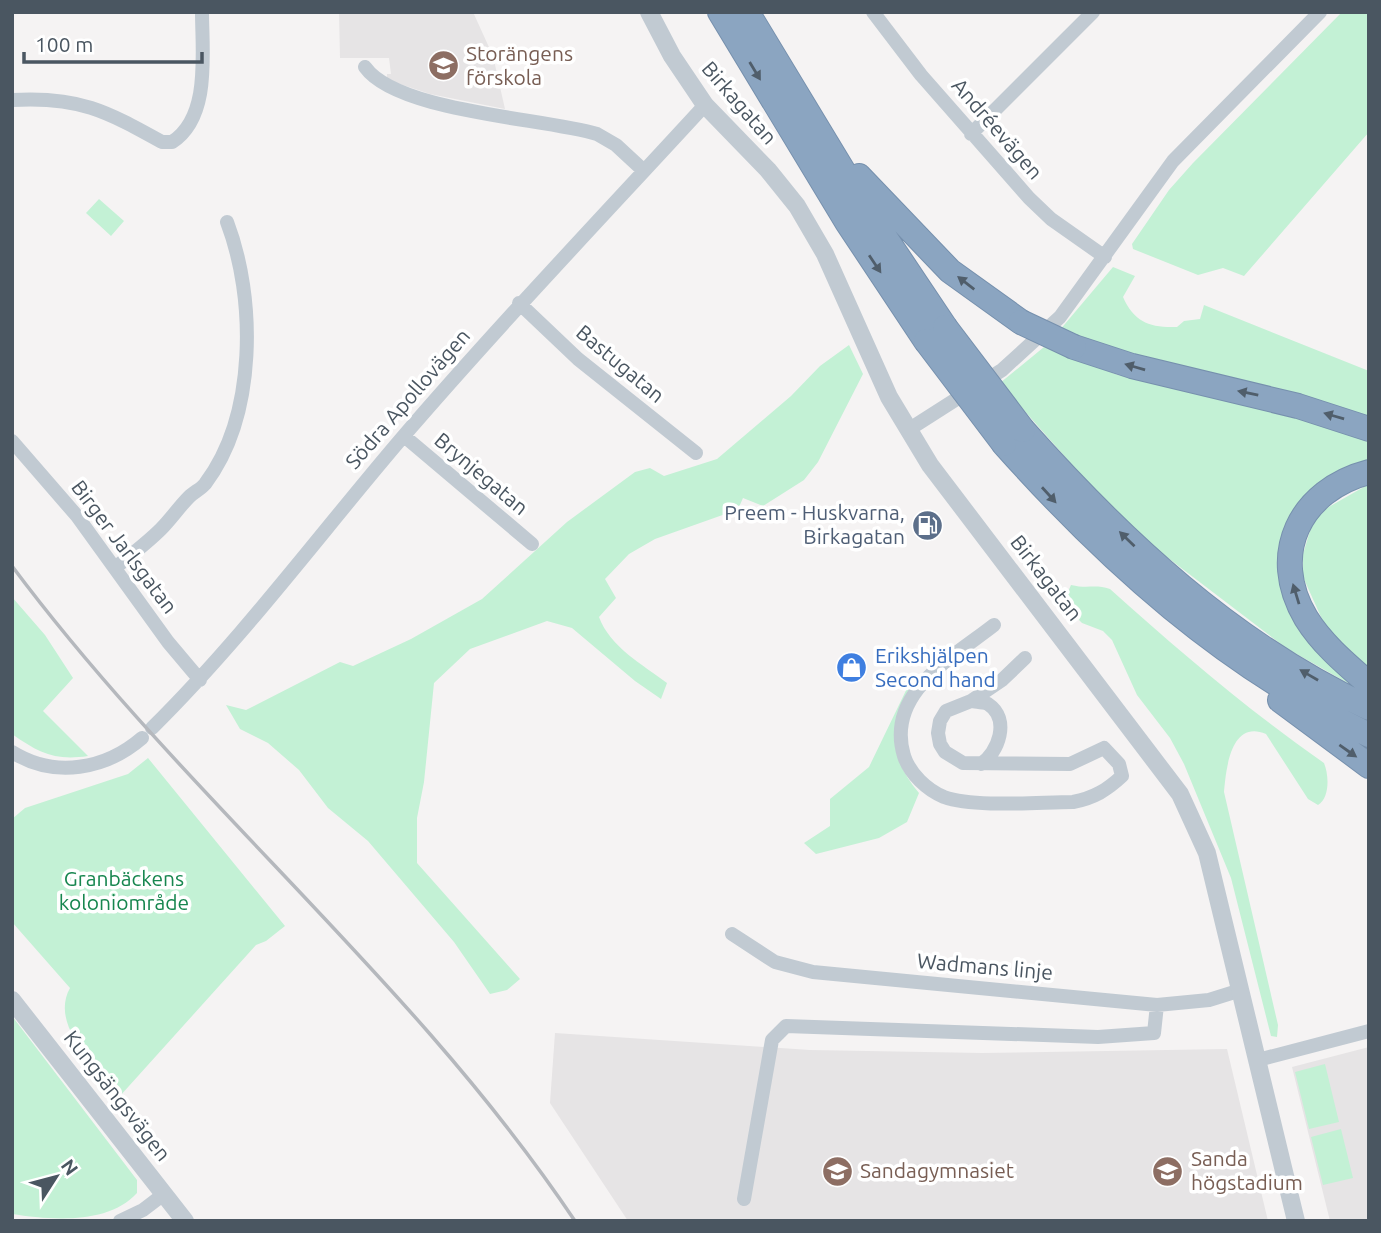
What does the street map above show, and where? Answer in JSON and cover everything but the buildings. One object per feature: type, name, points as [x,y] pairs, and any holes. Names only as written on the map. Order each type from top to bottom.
[{"type":"highway","points":[[720,12],[847,222],[1013,437],[1063,511],[1126,572],[1219,646],[1276,697],[1369,766]]},
{"type":"highway","points":[[747,12],[935,334]]},
{"type":"highway","points":[[785,78],[850,166],[914,236],[950,271],[1021,322],[1074,347],[1132,366],[1298,405],[1369,429]]},
{"type":"highway","points":[[1013,437],[1189,593],[1287,663],[1369,708]]},
{"type":"highway","points":[[1369,472],[1346,478],[1325,490],[1311,505],[1298,524],[1292,546],[1291,569],[1295,595],[1306,618],[1324,642],[1369,684]]},
{"type":"highway","points":[[1219,646],[1276,684],[1369,734]]},
{"type":"street","points":[[12,100],[54,100],[98,108],[163,142],[172,142],[187,127],[200,93],[202,12]]},
{"type":"street","name":"Birkagatan","points":[[649,12],[667,49],[705,105],[768,170],[797,206],[825,254],[881,380],[930,465],[1180,794],[1207,853],[1296,1221]]},
{"type":"street","name":"Andréevägen","points":[[873,12],[971,134],[1051,219],[1105,257]]},
{"type":"street","points":[[971,134],[1093,12]]},
{"type":"street","points":[[908,430],[1002,370],[1060,317],[1173,161],[1320,12]]},
{"type":"street","points":[[365,66],[377,80],[446,105],[597,134],[616,145],[643,170]]},
{"type":"street","name":"Södra Apollovägen","points":[[12,752],[37,764],[73,768],[111,759],[147,733],[200,680],[519,303],[705,105]]},
{"type":"street","points":[[116,567],[160,530],[188,498],[204,485],[219,460],[231,429],[245,363],[247,324],[243,275],[227,222]]},
{"type":"street","name":"Bastugatan","points":[[519,303],[578,359],[696,453]]},
{"type":"street","name":"Brynjegatan","points":[[404,436],[532,544]]},
{"type":"street","name":"Birger Jarlsgatan","points":[[12,441],[48,481],[116,567],[168,642],[200,680]]},
{"type":"street","points":[[994,625],[918,685],[905,708],[900,740],[905,759],[926,787],[944,797],[964,801],[1073,802],[1091,799],[1122,776],[1119,764],[1104,748],[1070,764],[981,764],[953,760],[940,744],[940,721],[946,711],[971,701],[1002,680],[1025,658]]},
{"type":"street","points":[[971,701],[988,705],[997,715],[1001,729],[992,756],[981,764]]},
{"type":"street","name":"Wadmans linje","points":[[732,934],[775,962],[813,972],[1157,1005],[1209,1000],[1241,990]]},
{"type":"street","name":"Kungsängsvägen","points":[[12,1000],[185,1221]]},
{"type":"street","points":[[744,1199],[772,1040],[786,1026],[1098,1037],[1154,1033],[1157,1005]]},
{"type":"street","points":[[1258,1060],[1369,1031]]},
{"type":"street","points":[[120,1221],[143,1210],[164,1194]]},
{"type":"shaded area","name":"Storängens förskola","points":[[339,12],[473,12],[493,56],[505,109],[430,94],[397,83],[387,78],[387,74],[391,74],[389,58],[340,58]]},
{"type":"shaded area","name":"Sandagymnasiet","points":[[555,1033],[810,1050],[982,1053],[1227,1049],[1268,1221],[628,1221],[550,1103]]},
{"type":"shaded area","points":[[1369,1047],[1369,1221],[1330,1221],[1292,1067]]},
{"type":"green space","points":[[1342,12],[1369,12],[1369,132],[1244,276],[1223,268],[1198,275],[1133,249],[1132,244],[1169,190]]},
{"type":"green space","points":[[99,199],[124,221],[111,236],[86,213]]},
{"type":"green space","points":[[1113,267],[1135,276],[1123,297],[1138,318],[1151,325],[1177,327],[1184,321],[1200,319],[1204,305],[1369,371],[1369,416],[1159,363],[1059,331]]},
{"type":"green space","points":[[849,345],[863,374],[818,462],[804,480],[763,506],[743,498],[739,507],[731,512],[655,539],[629,554],[605,579],[616,598],[599,617],[604,628],[637,662],[667,683],[661,699],[635,681],[572,628],[547,621],[470,649],[434,683],[424,782],[417,818],[417,863],[520,979],[507,990],[490,994],[454,942],[368,841],[328,808],[299,770],[268,743],[240,729],[226,705],[246,710],[340,662],[353,666],[411,639],[482,599],[567,522],[635,472],[650,468],[664,476],[717,459],[791,396],[820,366]]},
{"type":"green space","points":[[1044,347],[1118,375],[1331,425],[1369,439],[1369,464],[1316,492],[1291,599],[1369,695],[1286,648],[1155,548],[1104,501],[1000,383]]},
{"type":"green space","points":[[1369,484],[1369,670],[1326,628],[1303,577],[1303,554],[1313,521],[1320,512]]},
{"type":"green space","points":[[1071,585],[1110,589],[1214,679],[1324,763],[1327,786],[1325,797],[1318,805],[1308,799],[1266,734],[1254,731],[1237,740],[1226,772],[1224,792],[1278,1025],[1277,1037],[1271,1036],[1231,878],[1184,764],[1170,738],[1137,695],[1112,640],[1103,631],[1082,623],[1066,607],[1064,601]]},
{"type":"green space","points":[[12,597],[45,635],[73,678],[43,711],[88,756],[48,754],[12,734]]},
{"type":"green space","points":[[913,676],[895,731],[900,763],[919,793],[907,822],[879,838],[816,854],[804,843],[830,826],[830,799],[869,767]]},
{"type":"green space","name":"Granbäckens koloniområde","points":[[148,758],[285,926],[266,941],[256,945],[120,1096],[78,1046],[71,1031],[65,1002],[70,988],[12,922],[12,819],[25,808],[128,774]]},
{"type":"green space","points":[[12,1016],[137,1180],[137,1193],[111,1211],[78,1218],[12,1214]]},
{"type":"green space","points":[[1325,1064],[1339,1122],[1309,1129],[1295,1072]]},
{"type":"green space","points":[[1341,1129],[1353,1178],[1323,1185],[1311,1137]]},
{"type":"railway","points":[[12,566],[79,651],[150,732],[443,1049],[512,1133],[575,1221]]},
{"type":"place","name":"Storängens förskola","points":[[443,66]]},
{"type":"place","name":"Preem - Huskvarna, Birkagatan","points":[[928,525]]},
{"type":"place","name":"Erikshjälpen Second hand","points":[[852,668]]},
{"type":"place","name":"Sandagymnasiet","points":[[837,1171]]},
{"type":"place","name":"Sanda högstadium","points":[[1168,1171]]}]
